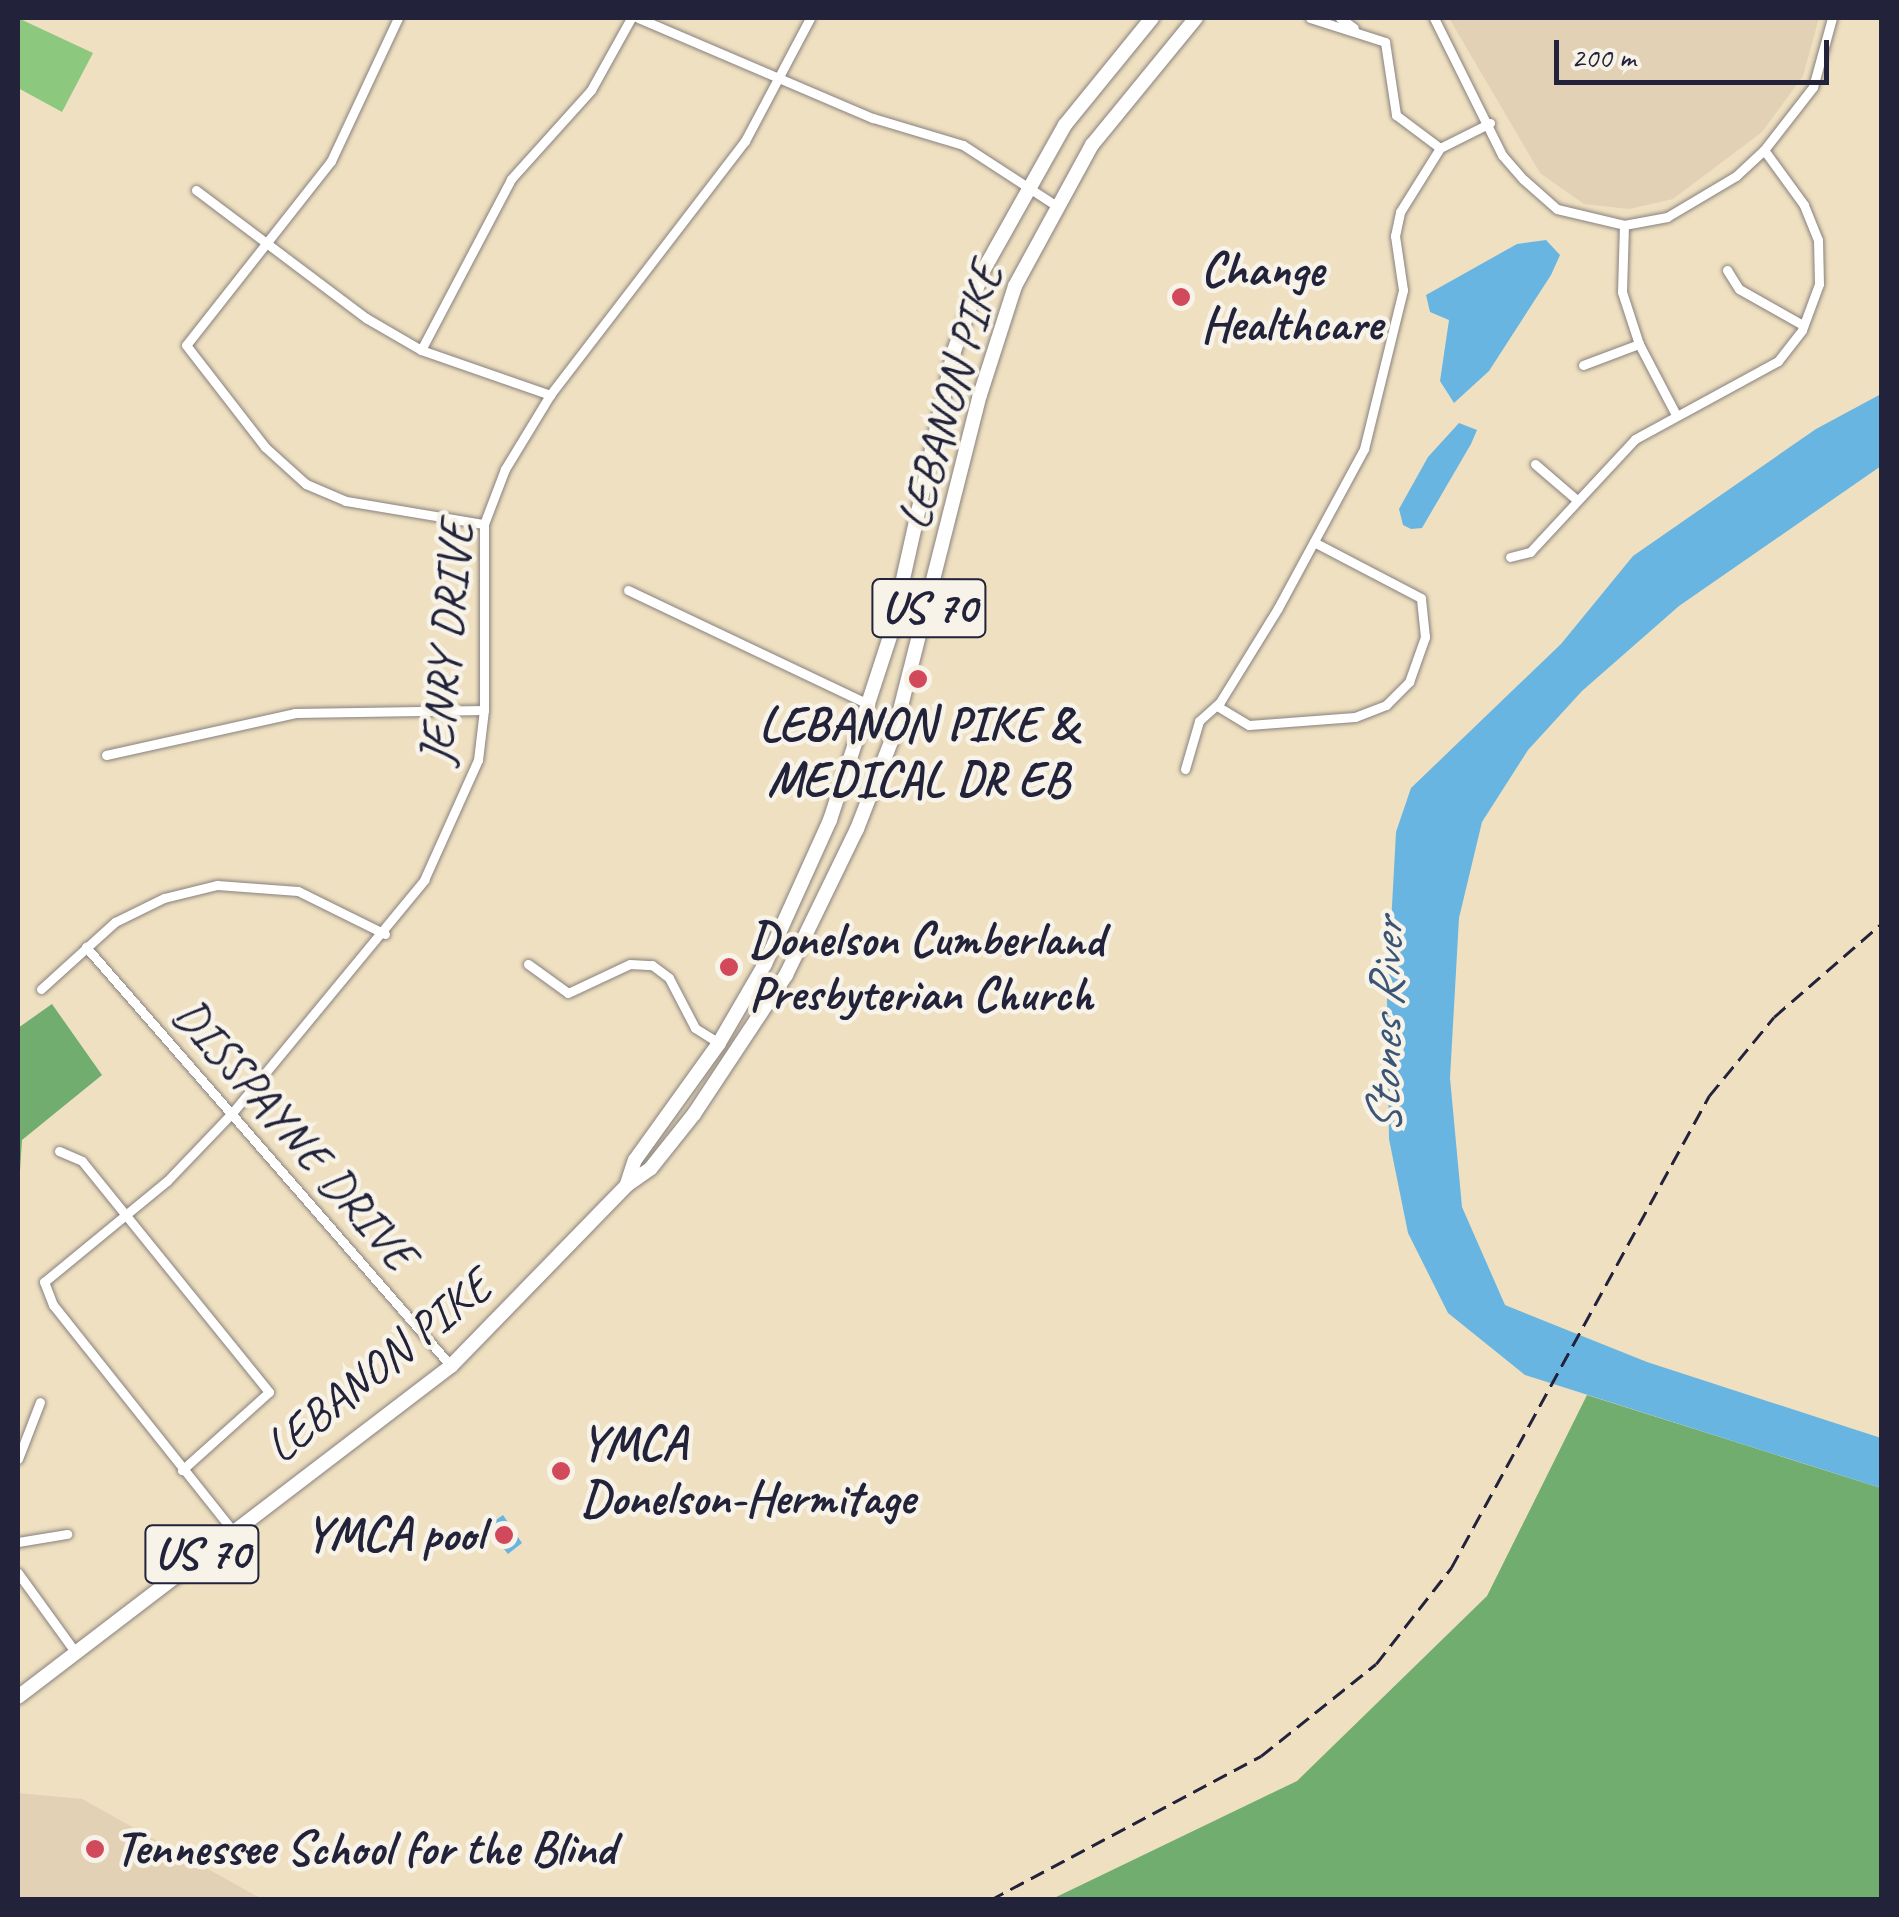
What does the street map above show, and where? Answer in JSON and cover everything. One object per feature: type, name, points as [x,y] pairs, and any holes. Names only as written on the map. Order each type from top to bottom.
[{"type":"main road","name":"LEBANON PIKE","points":[[627,1184],[634,1160],[720,1043],[779,932],[865,722],[954,351],[983,271],[1028,184],[1065,125],[1152,18]]},
{"type":"main road","name":"LEBANON PIKE","points":[[18,1697],[451,1366],[627,1184],[651,1168],[694,1114],[801,944],[894,734],[990,362],[1015,286],[1055,205],[1092,144],[1196,18]]},
{"type":"main road","points":[[865,722],[894,734]]},
{"type":"main road","points":[[779,932],[801,944]]},
{"type":"street","points":[[398,18],[331,161],[270,246],[186,345],[265,446],[306,484],[346,501],[484,524]]},
{"type":"street","points":[[421,350],[510,179],[591,90],[635,18],[780,80],[964,145],[1055,205]]},
{"type":"street","name":"JENRY DRIVE","points":[[182,1470],[46,1293],[44,1282],[52,1270],[167,1181],[233,1112],[384,934],[454,824],[473,780],[484,710],[484,524],[505,469],[550,395],[745,141],[810,18]]},
{"type":"street","points":[[1310,18],[1356,30]]},
{"type":"street","points":[[1340,18],[1388,46],[1396,116],[1440,148]]},
{"type":"street","points":[[1434,18],[1490,124],[1502,155],[1557,209],[1624,225],[1667,218],[1736,176],[1764,150],[1813,87],[1832,18]]},
{"type":"street","points":[[1185,769],[1194,732],[1216,706],[1314,542],[1374,418],[1403,290],[1395,226],[1440,148],[1490,124]]},
{"type":"street","points":[[1510,557],[1530,552],[1635,439],[1676,413],[1778,361],[1803,326],[1819,284],[1818,240],[1804,205],[1764,150]]},
{"type":"street","points":[[196,190],[421,350],[550,395]]},
{"type":"street","points":[[1624,225],[1622,292],[1638,344],[1676,413]]},
{"type":"street","points":[[1727,270],[1739,289],[1803,326]]},
{"type":"street","points":[[1583,365],[1638,344]]},
{"type":"street","points":[[1535,464],[1578,500]]},
{"type":"street","points":[[1216,706],[1249,726],[1355,718],[1386,705],[1409,682],[1425,637],[1421,598],[1314,542]]},
{"type":"street","points":[[628,590],[870,705]]},
{"type":"street","points":[[106,755],[296,713],[484,710]]},
{"type":"street","points":[[41,989],[115,922],[164,898],[244,884],[324,899],[384,934]]},
{"type":"street","name":"DISSPAYNE DRIVE","points":[[86,947],[451,1366]]},
{"type":"street","points":[[528,964],[568,993],[630,964],[652,965],[669,978],[695,1028],[720,1043]]},
{"type":"street","points":[[59,1151],[82,1161],[270,1392],[182,1470],[233,1531]]},
{"type":"street","points":[[18,1458],[40,1402]]},
{"type":"street","points":[[18,1542],[68,1534]]},
{"type":"street","points":[[18,1573],[76,1653]]},
{"type":"shaded area","points":[[1449,18],[1819,18],[1803,76],[1762,132],[1673,199],[1629,209],[1584,204],[1540,173]]},
{"type":"shaded area","name":"Tennessee School for the Blind","points":[[18,1793],[82,1799],[262,1899],[18,1899]]},
{"type":"green space","points":[[18,18],[93,53],[62,112],[18,88]]},
{"type":"green space","points":[[52,1004],[102,1075],[22,1140],[18,1202],[18,1028]]},
{"type":"green space","points":[[1587,1395],[1881,1488],[1881,1899],[1050,1900],[1297,1781],[1487,1596]]},
{"type":"water","points":[[1546,240],[1560,255],[1551,275],[1489,371],[1454,403],[1440,381],[1449,320],[1430,312],[1426,295],[1517,244]]},
{"type":"water","points":[[1881,394],[1881,466],[1679,606],[1582,691],[1528,750],[1482,822],[1459,918],[1450,1078],[1462,1207],[1505,1305],[1647,1362],[1881,1438],[1881,1488],[1525,1375],[1448,1313],[1408,1233],[1389,1139],[1387,998],[1396,832],[1411,788],[1561,644],[1633,556],[1816,429]]},
{"type":"water","points":[[1459,423],[1477,430],[1471,444],[1422,528],[1403,525],[1399,509],[1428,457]]},
{"type":"water","name":"YMCA pool","points":[[503,1515],[522,1543],[508,1554],[486,1527]]},
{"type":"railway","points":[[990,1900],[1261,1756],[1376,1664],[1451,1568],[1709,1096],[1774,1017],[1882,923]]},
{"type":"place","name":"Change Healthcare","points":[[1181,297]]},
{"type":"place","name":"LEBANON PIKE & MEDICAL DR EB","points":[[918,679]]},
{"type":"place","name":"Donelson Cumberland Presbyterian Church","points":[[729,967]]},
{"type":"place","name":"YMCA Donelson-Hermitage","points":[[561,1471]]},
{"type":"place","name":"YMCA pool","points":[[504,1535]]},
{"type":"place","name":"Tennessee School for the Blind","points":[[95,1849]]},
{"type":"water label","name":"Stones River","points":[[1385,1027]]}]
